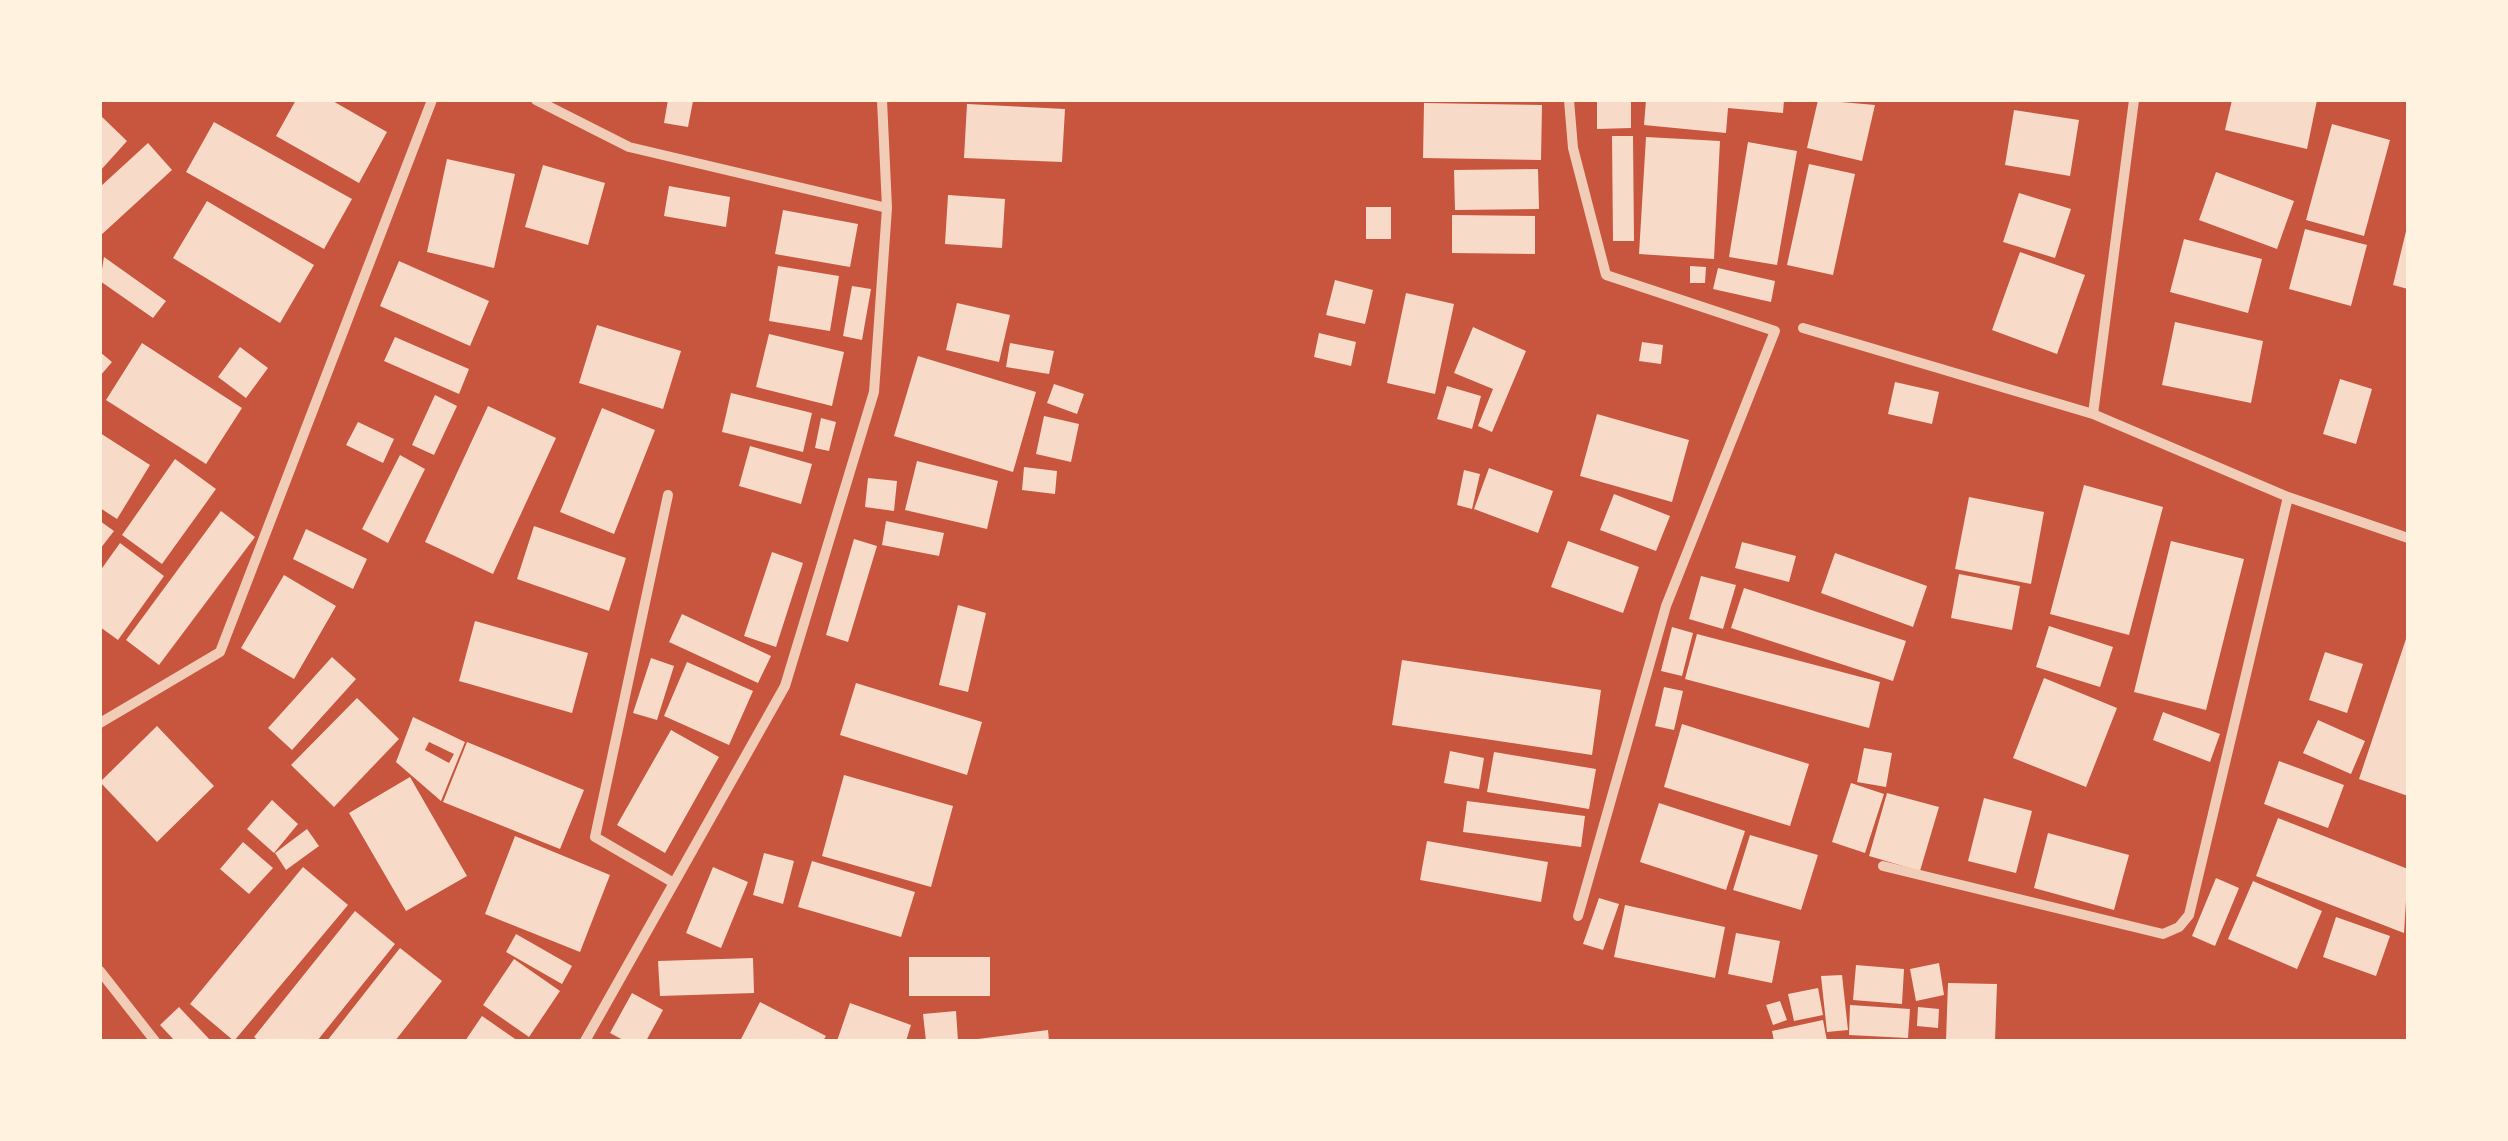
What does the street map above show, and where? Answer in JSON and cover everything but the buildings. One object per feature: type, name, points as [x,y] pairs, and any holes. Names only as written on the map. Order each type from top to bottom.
[{"type":"street","points":[[100,724],[220,652],[432,100]]},
{"type":"street","points":[[536,100],[629,147],[888,208]]},
{"type":"street","points":[[585,1041],[785,686],[874,392],[888,208],[882,100]]},
{"type":"street","points":[[1569,100],[1574,148],[1606,275],[1775,331],[1666,606],[1578,916]]},
{"type":"street","points":[[2093,414],[2134,100]]},
{"type":"street","points":[[1802,328],[2093,414],[2288,497],[2408,538]]},
{"type":"street","points":[[668,495],[596,838],[674,883]]},
{"type":"street","points":[[1884,866],[2163,934],[2178,927],[2189,915],[2288,497]]},
{"type":"street","points":[[100,972],[156,1041]]}]
